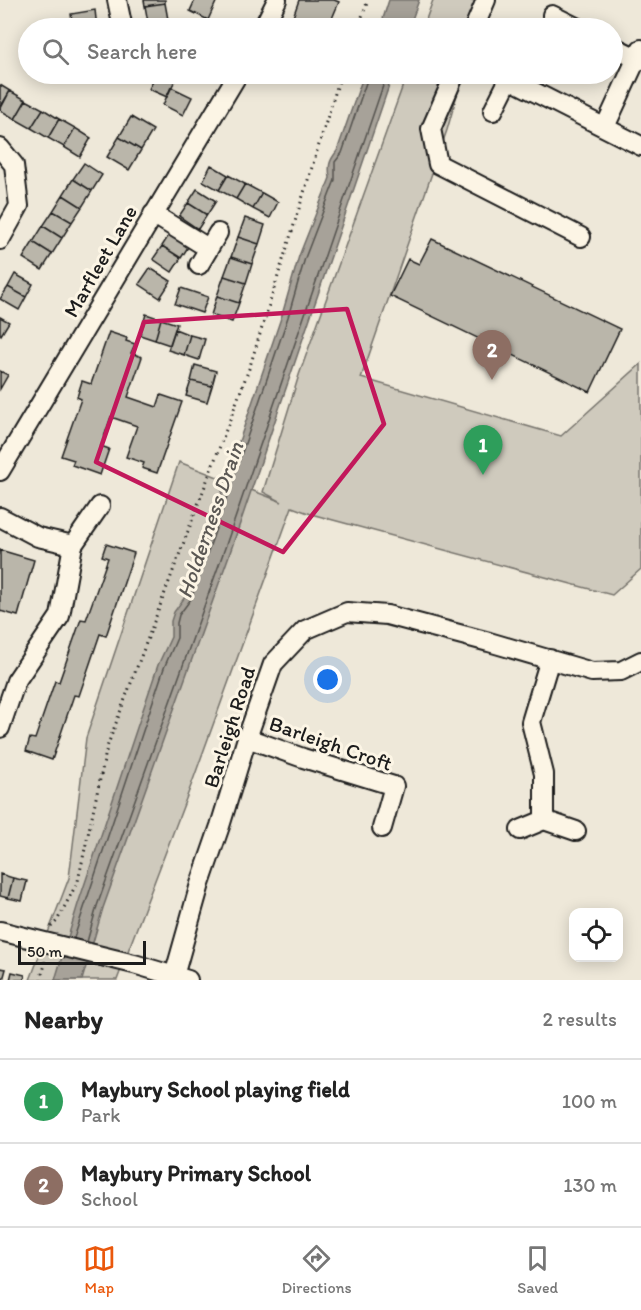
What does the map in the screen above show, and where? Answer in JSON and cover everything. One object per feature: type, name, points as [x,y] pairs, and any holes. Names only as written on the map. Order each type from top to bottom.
[{"type":"street","points":[[117,0],[121,18]]},
{"type":"street","points":[[268,18],[277,0]]},
{"type":"street","points":[[478,18],[486,0]]},
{"type":"street","points":[[552,15],[558,18]]},
{"type":"street","points":[[605,127],[639,56],[623,50]]},
{"type":"street","name":"Marfleet Lane","points":[[0,471],[232,84]]},
{"type":"street","points":[[450,84],[430,129],[438,164],[581,237]]},
{"type":"street","points":[[493,111],[506,84]]},
{"type":"street","points":[[519,84],[641,146]]},
{"type":"street","points":[[0,148],[14,165],[19,206],[0,240]]},
{"type":"street","points":[[153,214],[213,241],[199,265]]},
{"type":"street","points":[[0,728],[16,681],[60,616],[73,545],[100,506]]},
{"type":"street","points":[[0,517],[38,537],[73,545]]},
{"type":"street","name":"Barleigh Road","points":[[181,978],[200,884],[273,664],[305,630],[347,612],[387,615],[591,672],[621,671],[641,661]]},
{"type":"street","points":[[544,820],[544,774],[531,722],[550,659]]},
{"type":"street","name":"Barleigh Croft","points":[[247,738],[394,786],[382,828]]},
{"type":"street","points":[[520,830],[544,820],[576,831]]},
{"type":"street","points":[[0,931],[112,959],[132,972],[181,978]]},
{"type":"path","points":[[362,18],[369,0]]},
{"type":"path","points":[[43,941],[57,921],[78,881],[107,747],[250,366],[338,84]]},
{"type":"highlighted area","points":[[347,309],[384,424],[283,552],[96,462],[144,322]]},
{"type":"shaded area","points":[[433,0],[484,0],[479,18],[427,18]]},
{"type":"shaded area","points":[[403,84],[460,84],[447,130],[361,378],[561,436],[641,364],[641,569],[612,595],[292,507],[192,783],[117,980],[30,980],[69,878],[86,738],[179,462],[282,502],[263,492],[299,375]]},
{"type":"water","points":[[389,0],[419,0],[413,18],[383,18]]},
{"type":"water","points":[[360,84],[390,84],[232,547],[103,908],[82,980],[55,980],[158,665],[171,637],[171,621],[174,612],[185,597],[213,518],[282,315],[299,256],[330,178],[331,161],[337,151]]},
{"type":"building","points":[[144,0],[165,0],[165,3],[145,6]]},
{"type":"building","points":[[195,0],[217,0],[209,18],[190,11]]},
{"type":"building","points":[[299,0],[339,2],[332,18],[293,17]]},
{"type":"building","points":[[165,3],[168,18],[147,18],[145,6]]},
{"type":"building","points":[[95,10],[96,18],[72,18],[71,14]]},
{"type":"building","points":[[151,84],[173,84],[167,97],[149,89]]},
{"type":"building","points":[[0,85],[10,91],[0,108]]},
{"type":"building","points":[[171,87],[192,97],[183,115],[163,105]]},
{"type":"building","points":[[10,91],[26,100],[15,119],[0,110]]},
{"type":"building","points":[[26,100],[43,109],[31,128],[15,119]]},
{"type":"building","points":[[43,109],[59,119],[48,138],[31,128]]},
{"type":"building","points":[[131,117],[153,130],[141,150],[119,137]]},
{"type":"building","points":[[59,119],[75,128],[64,147],[48,138]]},
{"type":"building","points":[[75,128],[91,138],[80,157],[64,147]]},
{"type":"building","points":[[119,137],[141,150],[129,170],[107,157]]},
{"type":"building","points":[[84,163],[102,175],[92,191],[73,179]]},
{"type":"building","points":[[211,165],[228,175],[219,190],[203,181]]},
{"type":"building","points":[[228,175],[245,184],[236,199],[219,190]]},
{"type":"building","points":[[73,179],[92,191],[82,207],[63,195]]},
{"type":"building","points":[[245,184],[262,193],[253,209],[236,199]]},
{"type":"building","points":[[197,189],[216,201],[207,215],[188,203]]},
{"type":"building","points":[[262,193],[278,202],[270,218],[253,209]]},
{"type":"building","points":[[63,195],[82,207],[72,222],[53,211]]},
{"type":"building","points":[[188,203],[207,215],[198,229],[179,216]]},
{"type":"building","points":[[53,211],[72,222],[62,238],[43,226]]},
{"type":"building","points":[[245,218],[265,225],[259,244],[238,237]]},
{"type":"building","points":[[43,226],[62,238],[52,254],[33,242]]},
{"type":"building","points":[[171,232],[190,244],[181,258],[162,246]]},
{"type":"building","points":[[238,237],[259,244],[252,264],[231,257]]},
{"type":"building","points":[[432,239],[620,329],[590,392],[390,296],[408,259],[419,264]]},
{"type":"building","points":[[33,242],[52,254],[42,270],[23,258]]},
{"type":"building","points":[[162,246],[181,258],[172,272],[153,259]]},
{"type":"building","points":[[231,257],[252,264],[246,283],[224,276]]},
{"type":"building","points":[[150,268],[171,281],[160,298],[139,284]]},
{"type":"building","points":[[15,274],[33,284],[26,297],[8,287]]},
{"type":"building","points":[[224,276],[246,283],[239,303],[217,296]]},
{"type":"building","points":[[8,287],[26,297],[19,310],[0,299]]},
{"type":"building","points":[[181,288],[208,297],[202,313],[175,304]]},
{"type":"building","points":[[217,296],[239,303],[232,322],[211,315]]},
{"type":"building","points":[[146,314],[161,319],[155,340],[140,335]]},
{"type":"building","points":[[0,317],[9,322],[1,335],[0,334]]},
{"type":"building","points":[[161,319],[177,324],[170,345],[155,340]]},
{"type":"building","points":[[175,329],[190,335],[184,355],[168,350]]},
{"type":"building","points":[[109,332],[127,338],[126,341],[135,344],[131,353],[142,357],[128,397],[157,407],[161,395],[182,402],[157,473],[142,468],[144,463],[126,457],[137,426],[111,417],[101,446],[109,449],[100,475],[72,465],[74,460],[61,456],[81,399],[77,397],[82,381],[91,384]]},
{"type":"building","points":[[190,335],[205,339],[199,360],[184,355]]},
{"type":"building","points":[[195,365],[216,371],[212,386],[191,381]]},
{"type":"building","points":[[0,371],[8,375],[0,389]]},
{"type":"building","points":[[191,381],[212,386],[207,402],[186,396]]},
{"type":"building","points":[[106,544],[134,553],[106,636],[100,634],[79,696],[74,695],[52,760],[26,751],[30,738],[35,739],[55,681],[59,682],[81,619],[86,620],[108,558],[102,556]]},
{"type":"building","points":[[0,550],[34,560],[18,616],[0,611]]},
{"type":"building","points":[[0,874],[13,878],[8,898],[0,896]]},
{"type":"building","points":[[13,878],[27,881],[22,901],[8,898]]},
{"type":"building","points":[[0,968],[6,969],[3,980],[0,980]]},
{"type":"building","points":[[12,972],[25,975],[24,980],[10,980]]},
{"type":"place","name":"Maybury Primary School","points":[[492,380]]},
{"type":"place","name":"Maybury School playing field","points":[[483,475]]},
{"type":"water label","name":"Holderness Drain","points":[[210,520]]}]
